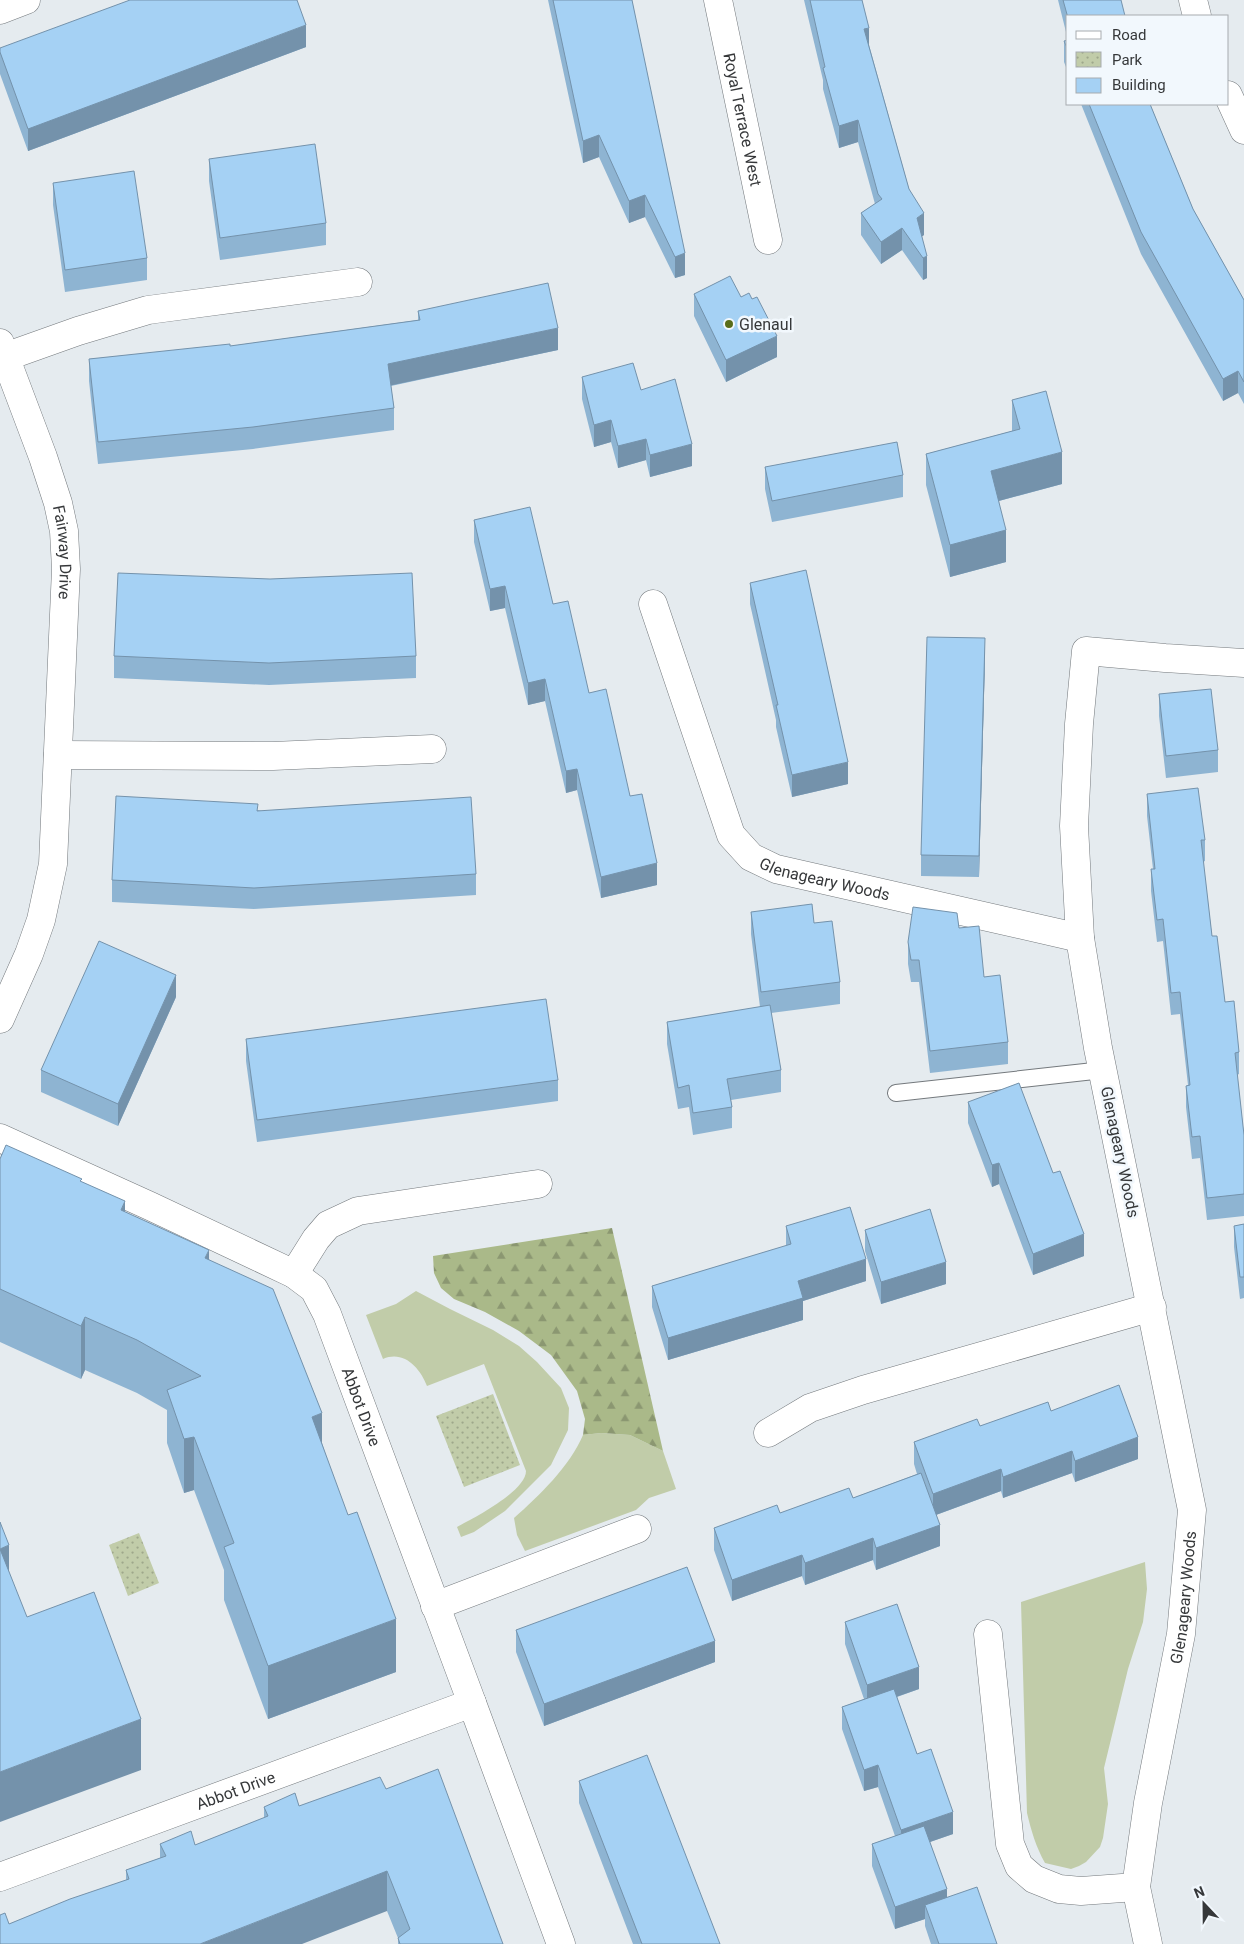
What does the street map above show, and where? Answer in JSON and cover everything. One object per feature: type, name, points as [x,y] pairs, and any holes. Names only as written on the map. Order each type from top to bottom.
[{"type":"street","points":[[0,10],[26,0]]},
{"type":"street","name":"Royal Terrace West","points":[[718,0],[768,240]]},
{"type":"street","points":[[1193,0],[1198,15]]},
{"type":"street","points":[[1229,97],[1244,130]]},
{"type":"street","name":"Fairway Drive","points":[[0,1019],[29,954],[46,901],[53,864],[66,568],[64,530],[49,476],[3,350],[78,331],[148,310],[358,282]]},
{"type":"street","name":"Glenageary Woods","points":[[653,604],[731,835],[752,857],[776,869],[1080,938]]},
{"type":"street","name":"Glenageary Woods","points":[[1148,1944],[1136,1886],[1148,1803],[1181,1634],[1192,1510],[1103,1070],[1080,938],[1074,826],[1079,724],[1086,651],[1244,663]]},
{"type":"street","points":[[58,755],[273,756],[432,749]]},
{"type":"street","name":"Abbot Drive","points":[[0,1138],[294,1274],[314,1289],[327,1314],[560,1944]]},
{"type":"street","points":[[294,1274],[316,1239],[328,1226],[358,1211],[538,1184]]},
{"type":"street","points":[[768,1432],[810,1408],[863,1390],[1152,1307]]},
{"type":"street","points":[[435,1606],[637,1529]]},
{"type":"street","points":[[988,1634],[1010,1844],[1019,1866],[1034,1879],[1059,1889],[1081,1892],[1136,1886]]},
{"type":"street","name":"Abbot Drive","points":[[0,1877],[472,1703]]},
{"type":"lane","points":[[896,1093],[1103,1070]]},
{"type":"green space","points":[[612,1228],[663,1451],[630,1435],[601,1433],[583,1435],[585,1419],[577,1391],[551,1355],[519,1331],[485,1312],[454,1299],[441,1288],[434,1273],[433,1256]]},
{"type":"green space","points":[[416,1291],[493,1330],[519,1346],[561,1388],[569,1408],[568,1430],[551,1465],[505,1511],[474,1532],[461,1537],[457,1527],[486,1511],[509,1495],[524,1479],[526,1471],[484,1364],[427,1386],[416,1367],[410,1362],[398,1357],[383,1359],[366,1315],[396,1304]]},
{"type":"green space","points":[[493,1394],[520,1465],[464,1487],[436,1416]]},
{"type":"green space","points":[[601,1433],[630,1435],[663,1451],[676,1489],[649,1498],[636,1510],[525,1551],[517,1535],[514,1518],[534,1500],[562,1469],[583,1435]]},
{"type":"green space","points":[[139,1533],[159,1583],[128,1596],[109,1545]]},
{"type":"green space","points":[[1145,1562],[1147,1589],[1143,1622],[1128,1669],[1104,1768],[1108,1804],[1103,1838],[1100,1847],[1086,1862],[1079,1866],[1071,1869],[1045,1863],[1034,1838],[1027,1813],[1021,1602]]},
{"type":"building","points":[[130,0],[297,0],[306,25],[28,129],[0,48]]},
{"type":"building","points":[[553,0],[632,0],[685,253],[675,257],[645,195],[629,201],[599,135],[583,141]]},
{"type":"building","points":[[810,0],[862,0],[869,28],[864,29],[909,189],[924,213],[917,218],[927,256],[923,258],[902,228],[881,242],[861,213],[882,199],[878,194],[858,120],[839,126],[823,68],[825,67]]},
{"type":"building","points":[[1063,0],[1121,0],[1125,15],[1067,15]]},
{"type":"building","points":[[1089,105],[1150,105],[1193,209],[1244,300],[1244,382],[1238,371],[1223,379],[1141,232]]},
{"type":"building","points":[[315,144],[326,223],[220,238],[209,159]]},
{"type":"building","points":[[134,171],[147,258],[65,270],[53,183]]},
{"type":"building","points":[[730,276],[741,297],[749,293],[752,299],[757,297],[777,336],[726,360],[694,294]]},
{"type":"building","points":[[548,283],[558,328],[388,364],[394,408],[253,427],[98,442],[89,359],[230,344],[230,346],[420,320],[418,311]]},
{"type":"building","points":[[633,363],[641,390],[675,379],[692,444],[650,455],[646,439],[618,446],[611,420],[594,425],[582,377]]},
{"type":"building","points":[[1046,391],[1062,452],[991,471],[1006,530],[950,545],[926,454],[1020,429],[1012,400]]},
{"type":"building","points":[[897,442],[903,475],[772,501],[765,467]]},
{"type":"building","points":[[530,507],[553,604],[568,601],[589,693],[606,689],[630,796],[642,794],[657,863],[601,877],[577,769],[566,771],[545,679],[528,683],[505,586],[490,589],[474,520]]},
{"type":"building","points":[[806,570],[848,762],[792,775],[750,583]]},
{"type":"building","points":[[118,573],[270,579],[412,573],[416,656],[269,663],[114,656]]},
{"type":"building","points":[[927,637],[985,638],[979,856],[921,855]]},
{"type":"building","points":[[1211,689],[1218,750],[1166,756],[1159,694]]},
{"type":"building","points":[[1198,788],[1205,840],[1201,840],[1212,936],[1217,936],[1225,1002],[1234,1001],[1239,1052],[1235,1053],[1244,1135],[1244,1194],[1207,1198],[1200,1136],[1192,1137],[1186,1086],[1190,1085],[1180,992],[1171,993],[1163,919],[1157,920],[1151,869],[1155,869],[1147,794]]},
{"type":"building","points":[[116,796],[258,804],[257,811],[471,797],[476,874],[254,888],[112,880]]},
{"type":"building","points":[[812,904],[814,923],[832,921],[840,982],[761,992],[751,912]]},
{"type":"building","points":[[913,907],[957,913],[959,928],[979,926],[984,977],[1000,975],[1008,1042],[930,1051],[919,960],[911,960],[908,942]]},
{"type":"building","points":[[99,941],[176,975],[118,1104],[41,1070]]},
{"type":"building","points":[[546,999],[558,1080],[257,1120],[246,1039]]},
{"type":"building","points":[[770,1005],[781,1070],[727,1079],[732,1107],[693,1113],[689,1085],[678,1088],[667,1022]]},
{"type":"building","points":[[1019,1083],[1053,1173],[1060,1171],[1084,1234],[1033,1254],[999,1163],[992,1165],[968,1102]]},
{"type":"building","points":[[6,1145],[82,1179],[80,1181],[125,1201],[121,1210],[209,1250],[205,1258],[273,1289],[322,1413],[312,1417],[348,1515],[357,1512],[396,1619],[268,1666],[224,1547],[234,1543],[194,1437],[184,1439],[167,1390],[201,1376],[137,1340],[85,1317],[81,1326],[0,1289],[0,1159]]},
{"type":"building","points":[[850,1207],[866,1259],[798,1281],[803,1298],[668,1338],[652,1286],[791,1244],[786,1226]]},
{"type":"building","points":[[930,1209],[946,1262],[881,1282],[865,1230]]},
{"type":"building","points":[[1244,1224],[1244,1277],[1240,1277],[1234,1226]]},
{"type":"building","points":[[1119,1385],[1138,1437],[1075,1461],[1072,1451],[1003,1477],[1001,1469],[933,1494],[914,1442],[977,1419],[980,1426],[1048,1402],[1051,1411]]},
{"type":"building","points":[[921,1473],[940,1525],[876,1548],[873,1538],[805,1563],[802,1555],[732,1580],[714,1528],[777,1505],[780,1513],[849,1488],[853,1498]]},
{"type":"building","points":[[0,1522],[9,1545],[0,1549]]},
{"type":"building","points":[[0,1549],[27,1617],[94,1592],[141,1719],[0,1772]]},
{"type":"building","points":[[687,1567],[715,1641],[544,1704],[516,1630]]},
{"type":"building","points":[[897,1604],[919,1667],[867,1685],[845,1622]]},
{"type":"building","points":[[894,1689],[917,1754],[931,1749],[953,1812],[901,1830],[878,1765],[864,1770],[842,1707]]},
{"type":"building","points":[[647,1755],[720,1944],[642,1944],[579,1781]]},
{"type":"building","points":[[438,1769],[503,1944],[400,1944],[398,1938],[410,1929],[387,1871],[200,1944],[0,1944],[0,1915],[5,1913],[9,1924],[70,1899],[129,1879],[126,1870],[166,1856],[160,1844],[191,1831],[195,1845],[268,1816],[264,1807],[295,1793],[299,1806],[380,1777],[386,1789]]},
{"type":"building","points":[[924,1826],[947,1889],[895,1907],[872,1844]]},
{"type":"building","points":[[977,1887],[997,1944],[939,1944],[925,1905]]},
{"type":"place","name":"Glenaul","points":[[729,324]]}]
